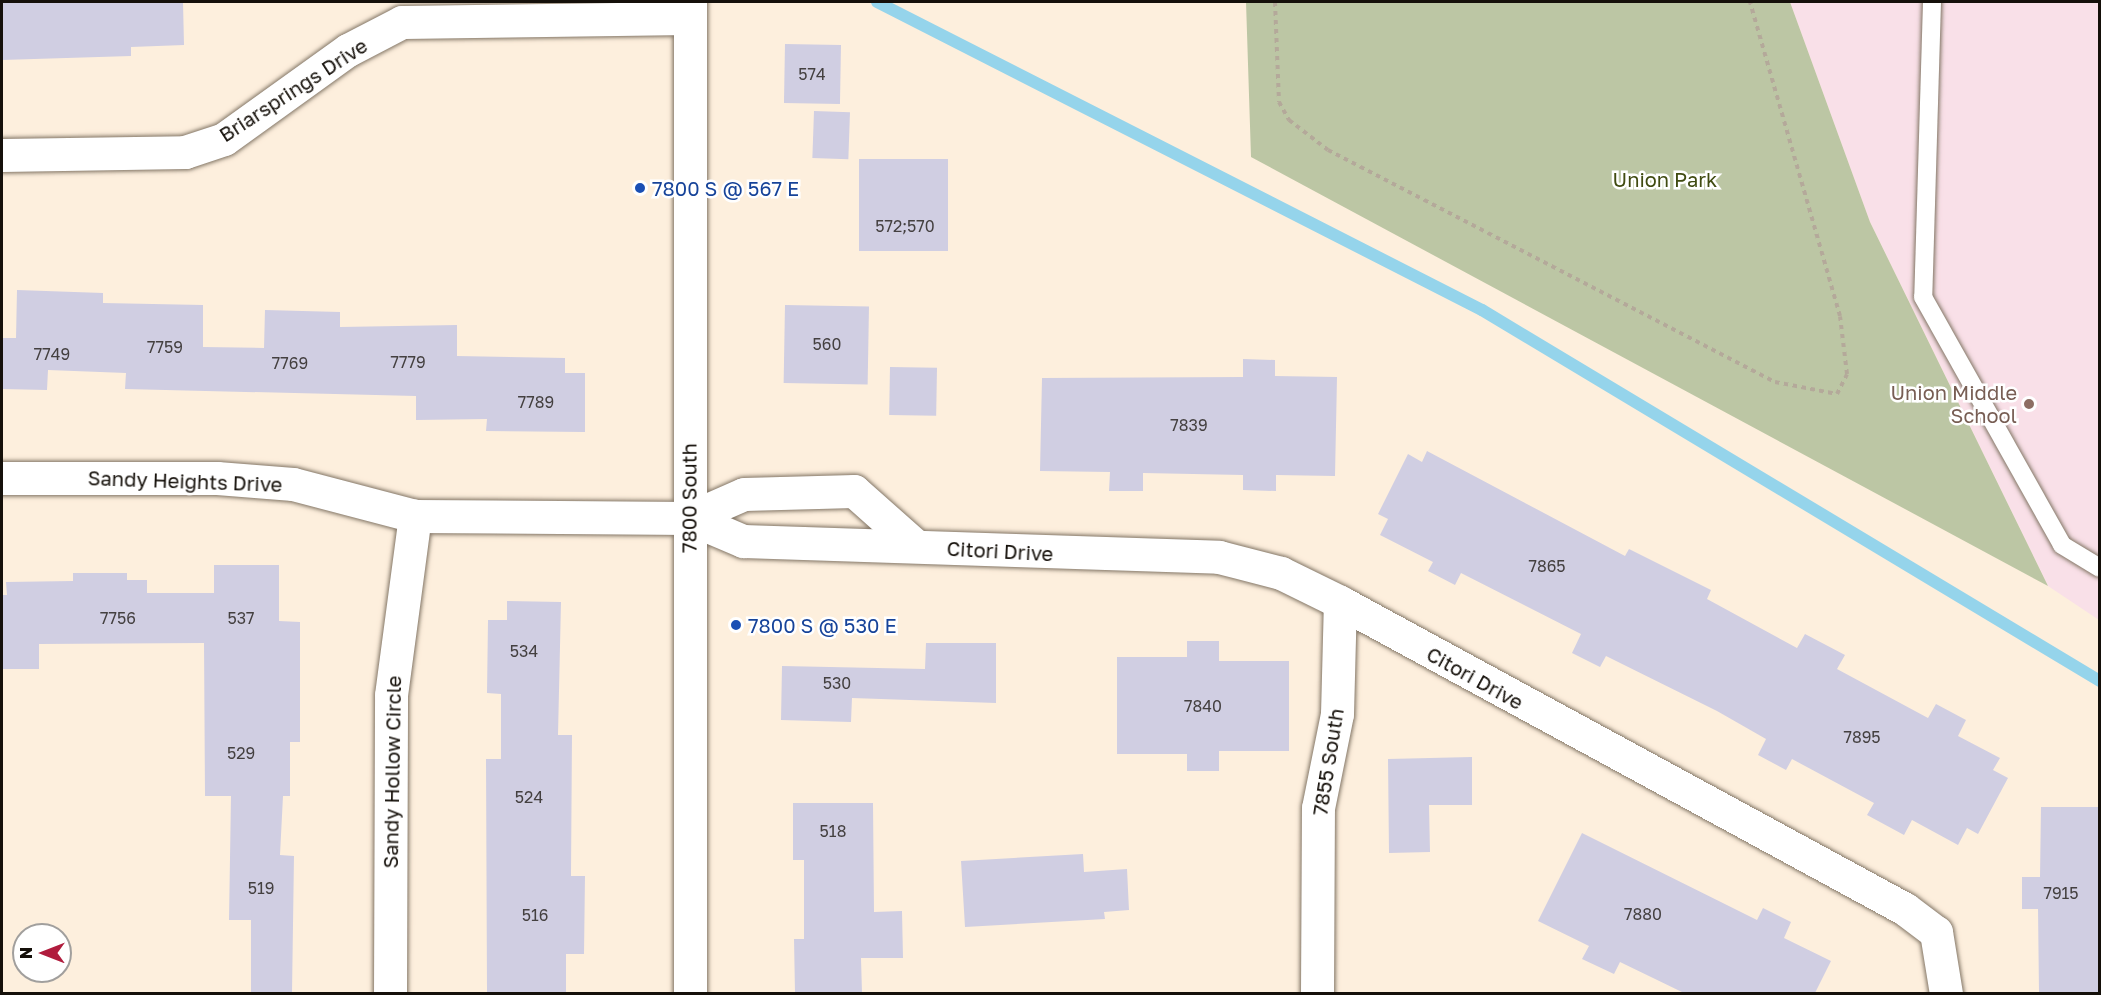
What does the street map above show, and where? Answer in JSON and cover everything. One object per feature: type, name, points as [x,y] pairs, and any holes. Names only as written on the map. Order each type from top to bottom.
[{"type":"street","name":"Briarsprings Drive","points":[[2,155],[185,152],[224,139],[400,12],[690,10]]},
{"type":"street","name":"7800 South","points":[[690,10],[690,993]]},
{"type":"street","name":"Sandy Heights Drive","points":[[2,478],[217,478],[293,484],[415,516],[689,518]]},
{"type":"street","points":[[689,518],[744,494],[854,491],[916,546]]},
{"type":"street","name":"Sandy Hollow Circle","points":[[390,993],[391,695],[415,516]]},
{"type":"street","name":"Citori Drive","points":[[689,518],[743,541],[1219,556],[1281,573],[1340,602],[1905,909],[1936,932],[1946,993]]},
{"type":"street","name":"7855 South","points":[[1317,993],[1318,808],[1337,714],[1340,602]]},
{"type":"lane","points":[[1932,2],[1923,297],[2062,545],[2100,568]]},
{"type":"path","points":[[1275,2],[1280,102],[1289,120],[1328,150],[1775,382],[1837,394],[1848,374],[1840,316],[1750,2]]},
{"type":"shaded area","name":"Union Middle School","points":[[1790,2],[2099,2],[2099,620],[2048,586],[1870,222]]},
{"type":"green space","name":"Union Park","points":[[1246,2],[1790,2],[1870,222],[2048,586],[1251,157]]},
{"type":"building","points":[[2,2],[183,2],[184,45],[131,47],[131,56],[2,60]]},
{"type":"building","points":[[785,44],[841,45],[840,104],[784,103]]},
{"type":"building","points":[[814,111],[850,112],[848,159],[812,158]]},
{"type":"building","points":[[859,159],[948,159],[948,251],[859,251]]},
{"type":"building","points":[[17,290],[103,293],[103,303],[203,305],[203,347],[264,348],[265,310],[340,312],[340,327],[457,325],[457,356],[565,358],[565,373],[585,373],[585,432],[486,431],[487,419],[416,420],[416,396],[125,389],[126,373],[48,370],[47,390],[2,389],[2,338],[16,338]]},
{"type":"building","points":[[785,305],[869,306],[868,384],[784,383]]},
{"type":"building","points":[[1243,359],[1275,360],[1275,376],[1337,377],[1335,476],[1276,475],[1276,491],[1243,490],[1243,475],[1143,473],[1143,491],[1109,491],[1110,472],[1040,471],[1042,378],[1243,377]]},
{"type":"building","points":[[890,367],[937,368],[936,416],[889,415]]},
{"type":"building","points":[[1427,451],[1625,556],[1629,549],[1711,590],[1707,599],[1797,648],[1805,634],[1845,655],[1837,669],[1928,718],[1936,704],[1966,720],[1958,736],[2000,758],[1993,770],[2008,778],[1978,834],[1967,828],[1958,845],[1912,820],[1904,835],[1867,815],[1874,803],[1792,759],[1786,770],[1758,755],[1766,739],[1717,711],[1606,656],[1600,667],[1572,653],[1581,634],[1461,573],[1455,585],[1428,571],[1433,562],[1380,535],[1388,519],[1378,514],[1408,454],[1422,462]]},
{"type":"building","points":[[214,565],[279,565],[279,621],[300,622],[300,742],[290,742],[290,796],[283,796],[280,855],[294,856],[292,993],[251,993],[251,920],[229,920],[231,796],[205,796],[204,643],[39,644],[39,669],[2,669],[2,595],[7,595],[6,582],[73,581],[73,573],[127,573],[127,580],[147,580],[147,593],[214,593]]},
{"type":"building","points":[[507,601],[561,602],[558,735],[572,735],[571,876],[585,876],[584,954],[566,954],[566,993],[487,993],[486,759],[501,759],[501,694],[487,693],[488,620],[507,620]]},
{"type":"building","points":[[1187,641],[1219,641],[1219,661],[1289,661],[1289,751],[1219,751],[1219,771],[1187,771],[1187,754],[1117,754],[1117,657],[1187,657]]},
{"type":"building","points":[[926,643],[996,643],[996,703],[852,698],[851,722],[781,720],[782,666],[925,669]]},
{"type":"building","points":[[1472,757],[1472,805],[1429,805],[1430,852],[1389,853],[1388,759]]},
{"type":"building","points":[[793,803],[873,803],[874,912],[902,911],[903,958],[861,958],[862,993],[795,993],[794,939],[804,939],[804,860],[793,860]]},
{"type":"building","points":[[2041,807],[2100,807],[2100,993],[2039,993],[2038,909],[2022,909],[2022,877],[2040,877]]},
{"type":"building","points":[[1582,833],[1757,920],[1763,908],[1791,922],[1784,938],[1831,961],[1815,993],[1684,993],[1620,962],[1614,974],[1582,959],[1589,946],[1538,921]]},
{"type":"building","points":[[1083,854],[1084,872],[1127,869],[1129,910],[1104,912],[1105,919],[965,927],[961,861]]},
{"type":"waterway","points":[[877,2],[1482,310],[2100,681]]},
{"type":"place","name":"7800 S @ 567 E","points":[[640,188]]},
{"type":"place","name":"Union Middle School","points":[[2029,404]]},
{"type":"place","name":"7800 S @ 530 E","points":[[736,625]]}]
